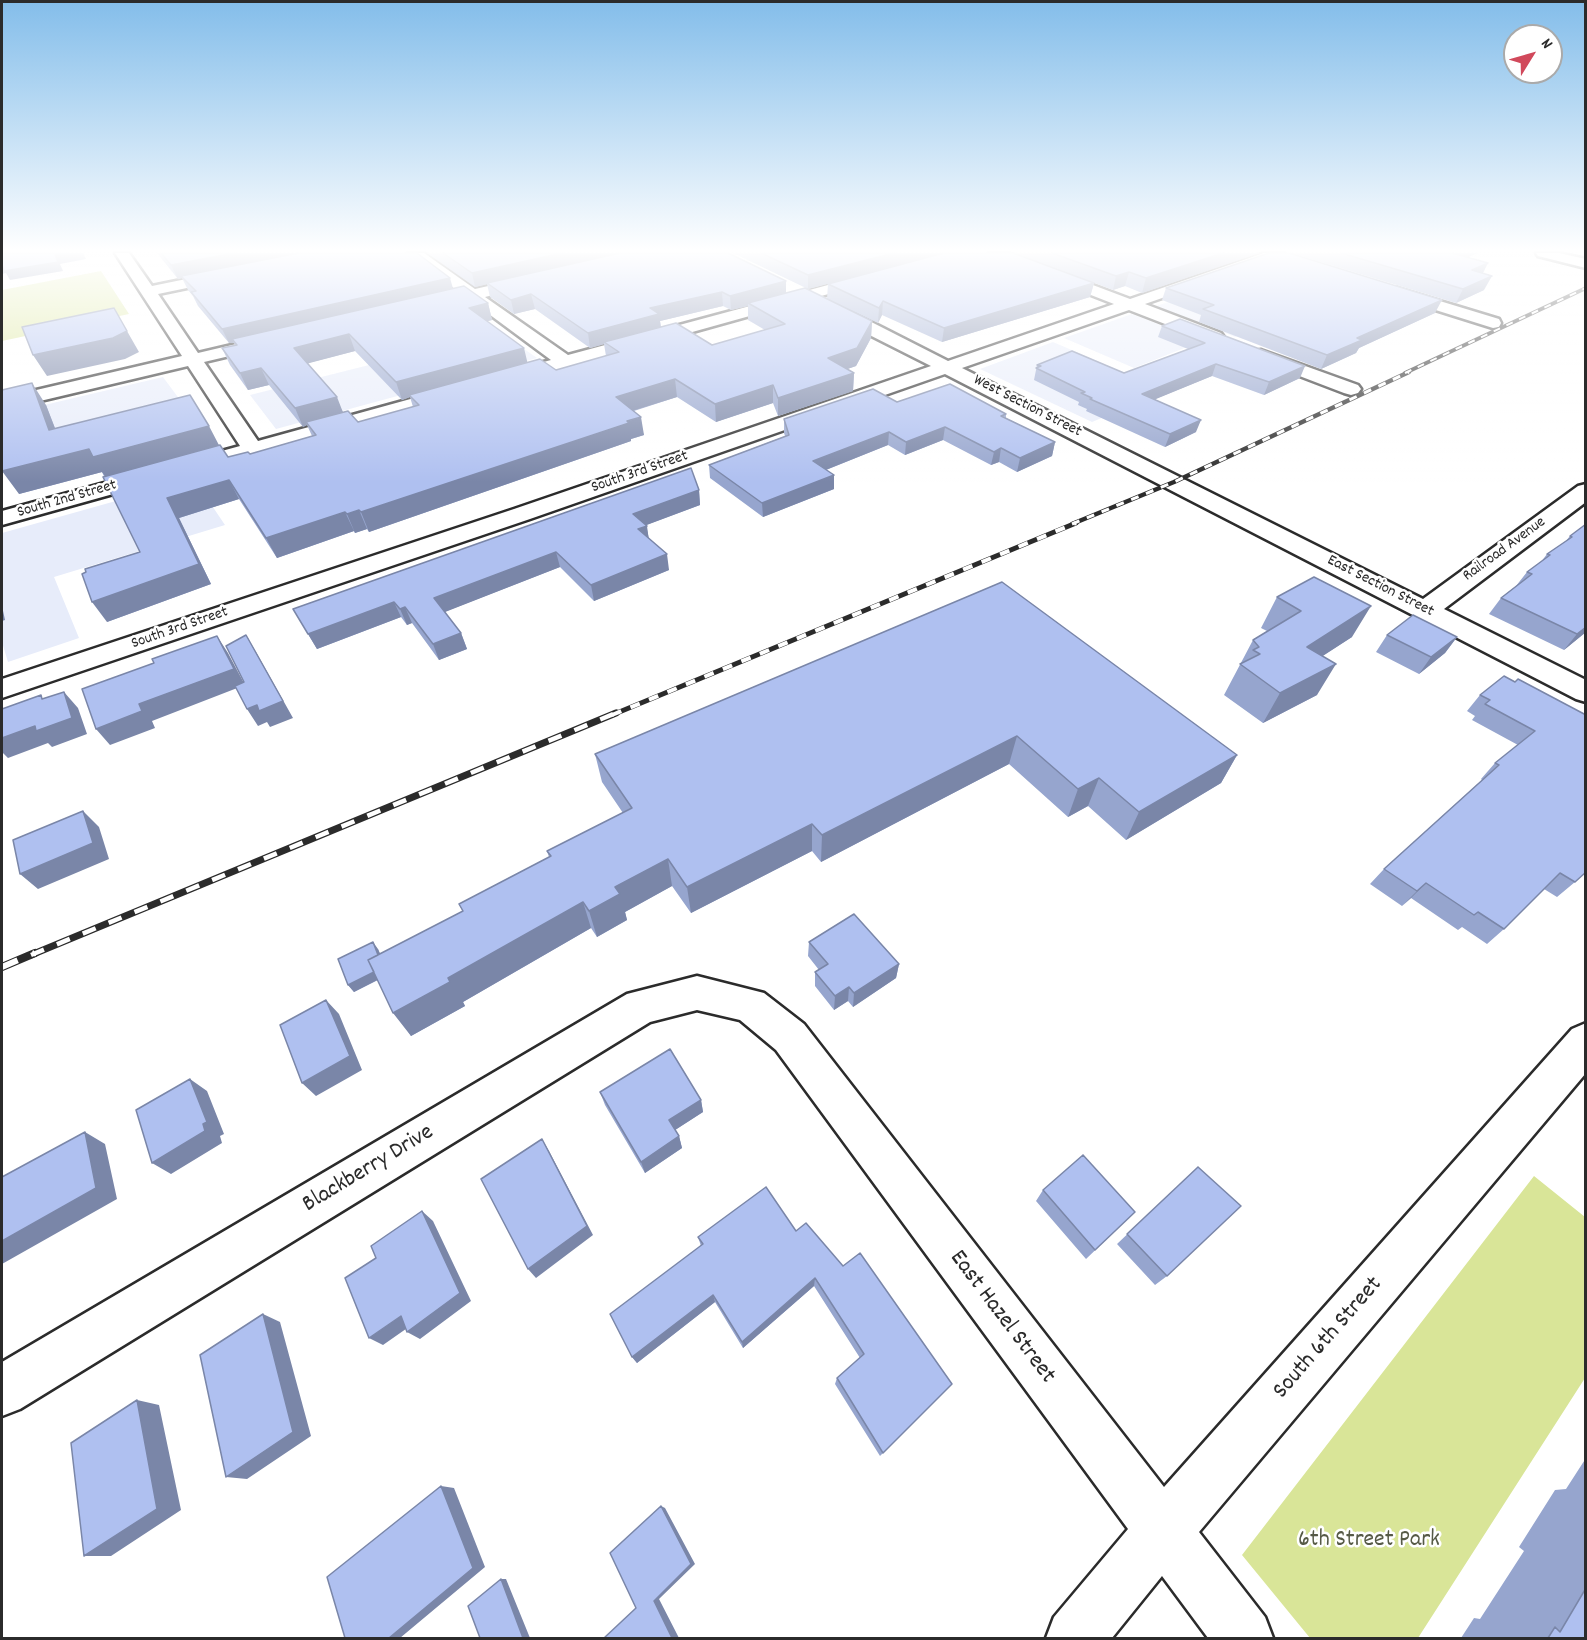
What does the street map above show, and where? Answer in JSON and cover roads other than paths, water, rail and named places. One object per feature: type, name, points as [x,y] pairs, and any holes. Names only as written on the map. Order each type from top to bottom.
[{"type":"street","points":[[174,330],[253,449]]},
{"type":"street","points":[[520,330],[565,362]]},
{"type":"street","name":"South 2nd Street","points":[[2,519],[684,330]]},
{"type":"street","name":"West Section Street","points":[[873,330],[1174,482]]},
{"type":"street","name":"South 3rd Street","points":[[2,689],[533,510],[1052,330]]},
{"type":"street","points":[[1194,330],[1351,389]]},
{"type":"street","points":[[2,404],[281,339]]},
{"type":"street","name":"East Section Street","points":[[1174,482],[1586,692]]},
{"type":"street","name":"Railroad Avenue","points":[[1425,610],[1586,491]]},
{"type":"street","name":"Blackberry Drive","points":[[2,1391],[641,1006],[697,993],[750,1005]]},
{"type":"street","name":"East Hazel Street","points":[[750,1005],[790,1037],[1244,1638]]},
{"type":"street","name":"South 6th Street","points":[[1075,1638],[1162,1532],[1586,1042]]},
{"type":"railway","points":[[1405,373],[1498,330]]},
{"type":"railway","points":[[1072,524],[1174,482],[1409,372]]},
{"type":"railway","points":[[612,715],[1076,523]]},
{"type":"railway","points":[[31,955],[616,713]]},
{"type":"railway","points":[[2,967],[35,953]]},
{"type":"park label","name":"6th Street Park","points":[[1369,1542]]}]
